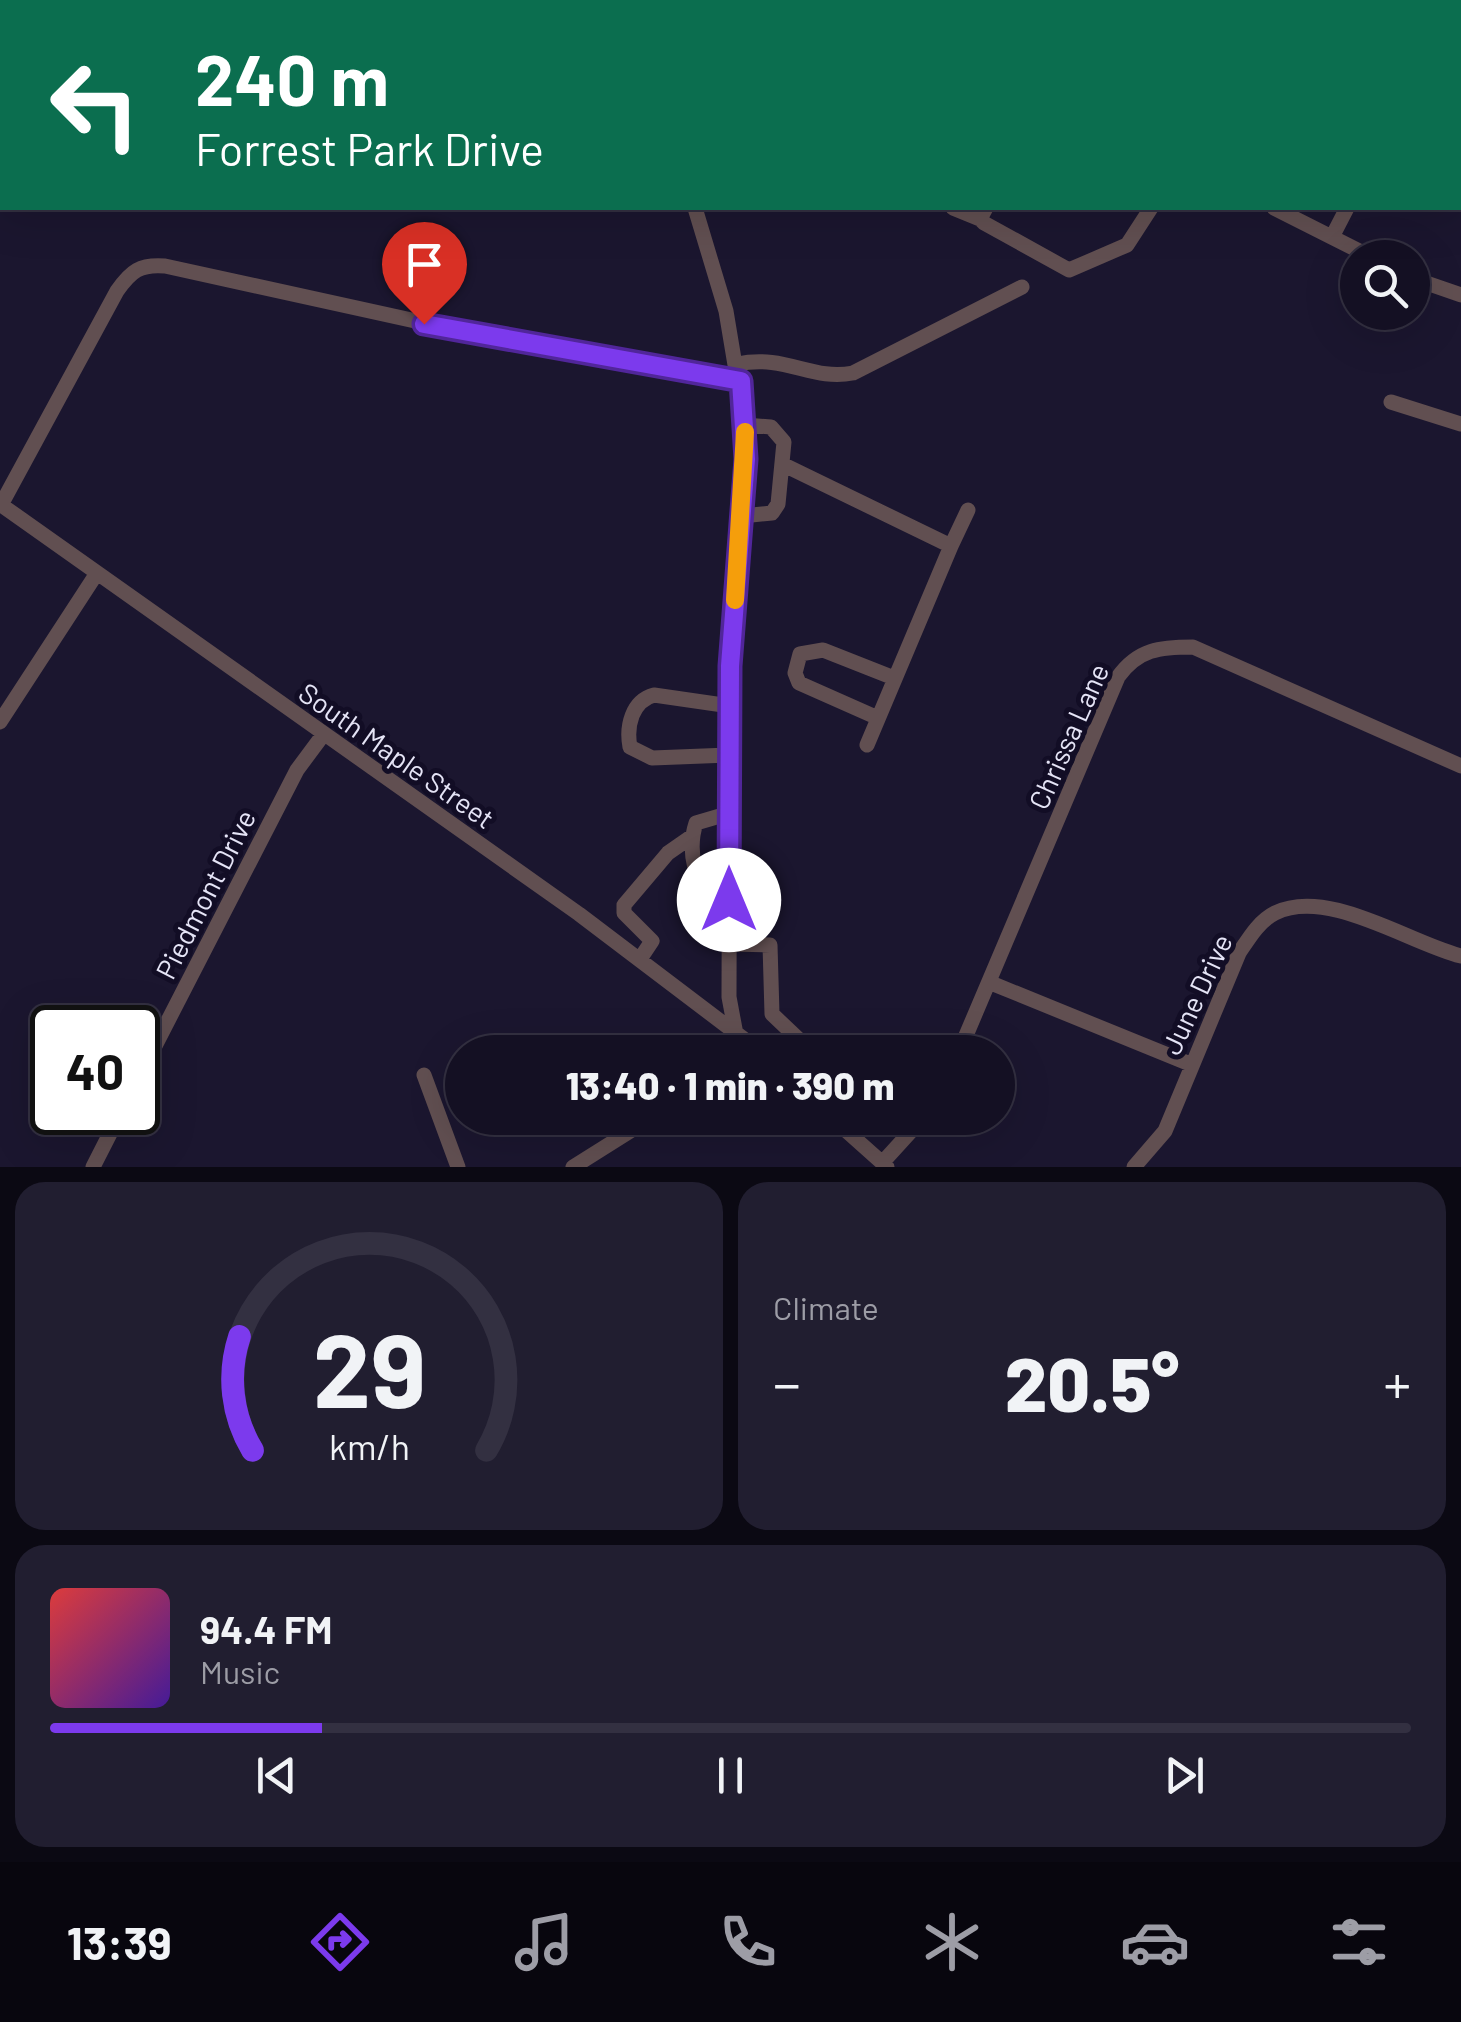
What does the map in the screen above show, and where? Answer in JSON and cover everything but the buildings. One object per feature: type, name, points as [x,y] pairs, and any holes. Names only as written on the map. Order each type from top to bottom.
[{"type":"street","points":[[696,210],[739,373],[745,425],[730,706],[729,996],[735,1029],[730,1035]]},
{"type":"street","points":[[983,213],[1069,270],[1128,245],[1150,210]]},
{"type":"street","points":[[1278,210],[1340,241]]},
{"type":"street","points":[[1332,237],[1346,210]]},
{"type":"street","points":[[0,505],[117,291],[144,266],[165,266],[525,345],[739,373],[780,360],[834,377],[854,374],[1022,287]]},
{"type":"street","points":[[1430,284],[1461,295]]},
{"type":"street","points":[[1392,402],[1461,424]]},
{"type":"street","points":[[742,516],[772,513],[784,442],[771,427],[745,425]]},
{"type":"street","points":[[782,464],[951,546]]},
{"type":"street","name":"South Maple Street","points":[[0,505],[742,1035]]},
{"type":"street","points":[[867,745],[968,510]]},
{"type":"street","points":[[0,722],[97,573]]},
{"type":"street","name":"Chrissa Lane","points":[[967,1035],[1118,677],[1131,660],[1147,650],[1193,647],[1219,656],[1461,766]]},
{"type":"street","points":[[878,718],[800,682],[796,673],[800,654],[823,650],[894,678]]},
{"type":"street","points":[[730,706],[654,695],[636,705],[628,735],[630,748],[652,758],[730,754]]},
{"type":"street","name":"Piedmont Drive","points":[[160,1036],[297,770],[323,735]]},
{"type":"street","points":[[729,900],[704,892],[692,858],[691,837],[696,823],[730,814]]},
{"type":"street","points":[[640,959],[652,940],[624,912],[624,905],[668,854],[691,837]]},
{"type":"street","name":"June Drive","points":[[1134,1167],[1164,1131],[1239,953],[1276,912],[1330,908],[1461,956]]},
{"type":"street","points":[[729,944],[770,945],[772,1014],[794,1035]]},
{"type":"street","points":[[990,983],[1190,1064]]},
{"type":"street","points":[[424,1075],[458,1167]]},
{"type":"street","points":[[93,1167],[109,1135]]},
{"type":"street","points":[[573,1167],[624,1135]]},
{"type":"street","points":[[851,1135],[884,1165],[909,1135]]},
{"type":"slow traffic","points":[[735,600],[745,432]]},
{"type":"route","points":[[424,324],[741,381],[746,459],[730,666],[729,900]]}]
